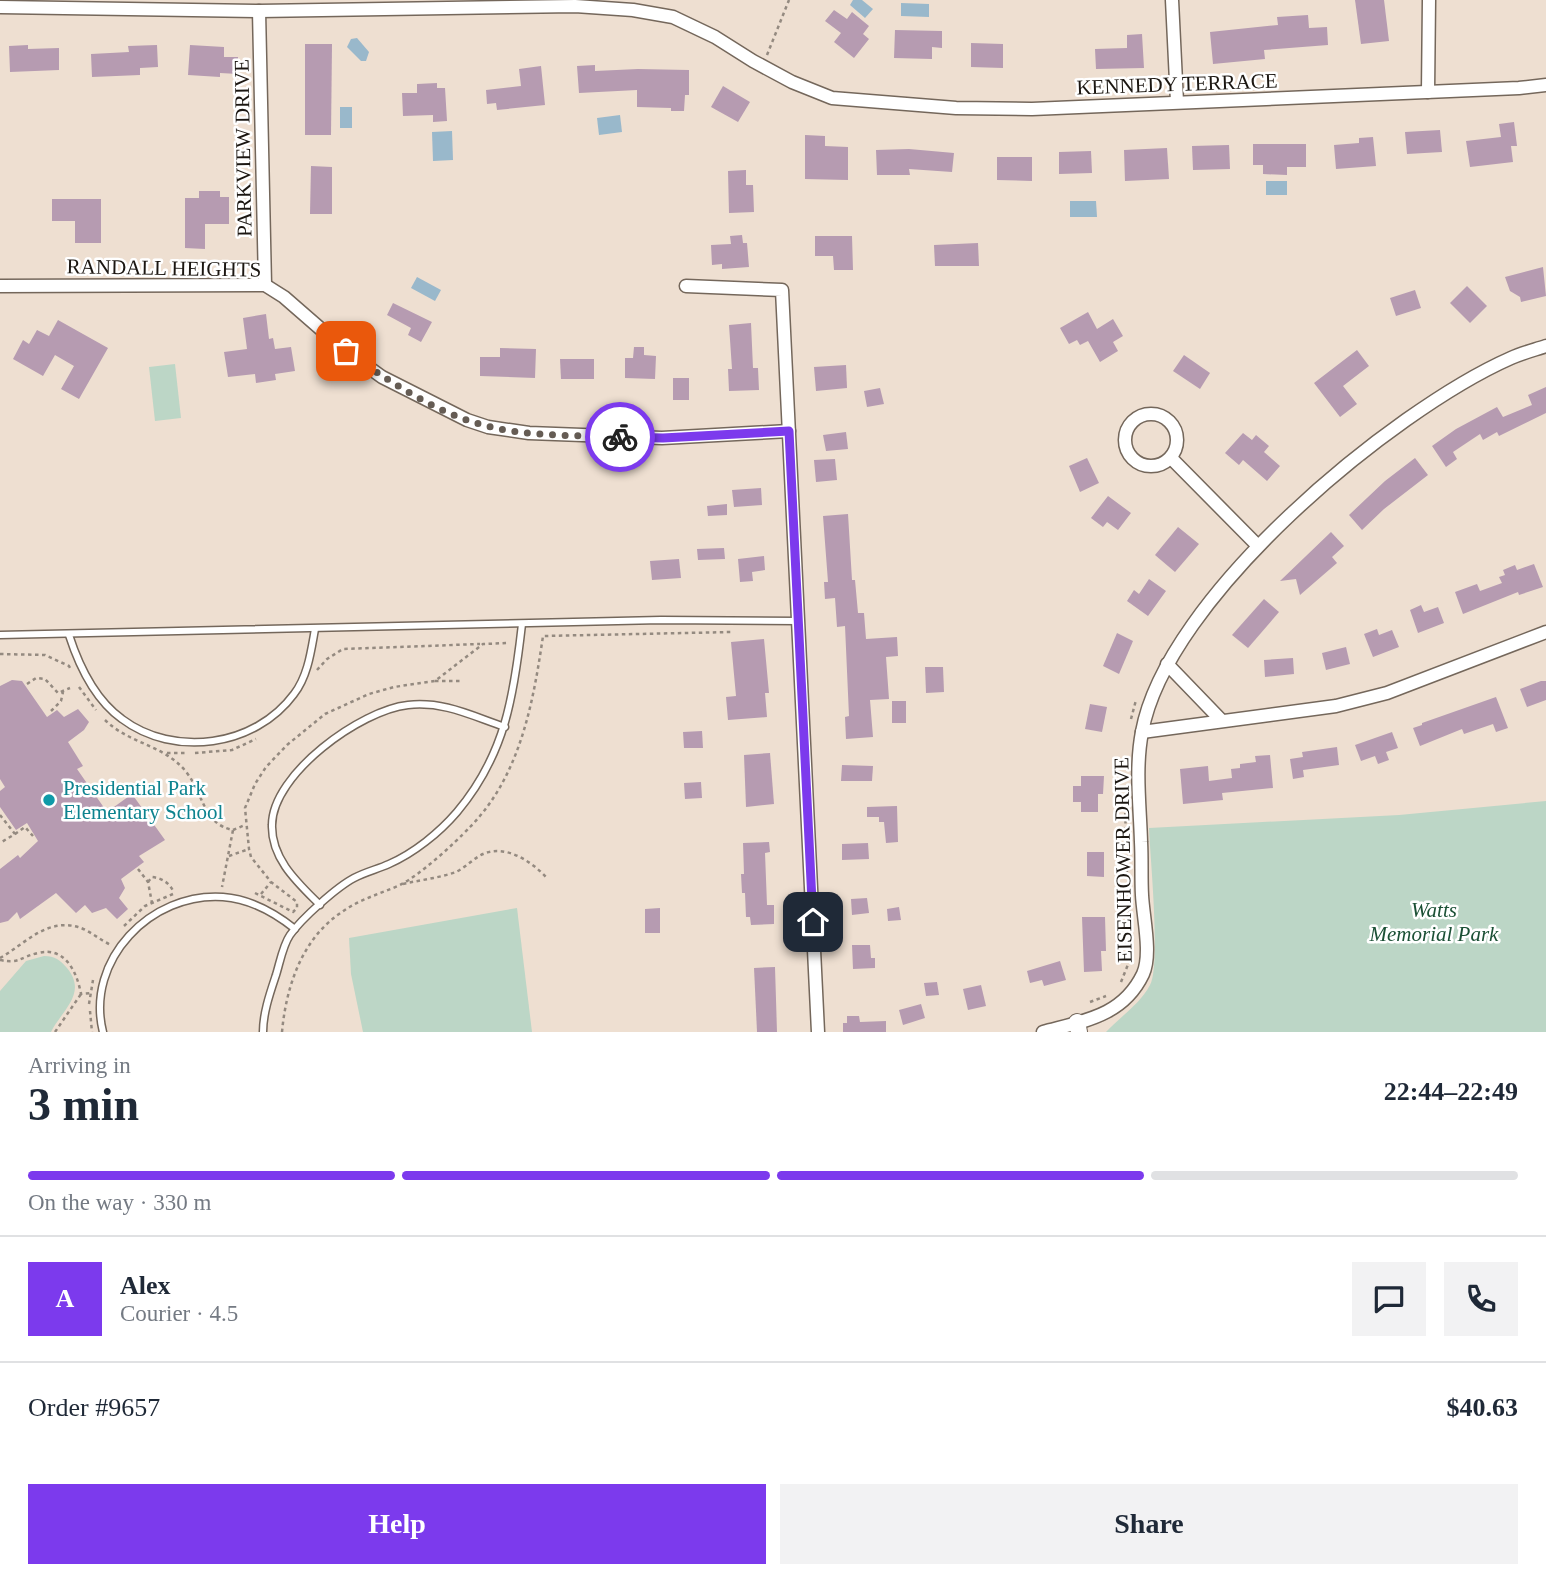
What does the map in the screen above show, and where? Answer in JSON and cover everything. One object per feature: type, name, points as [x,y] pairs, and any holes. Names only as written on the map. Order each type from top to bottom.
[{"type":"street","points":[[1172,0],[1177,103]]},
{"type":"street","points":[[1429,0],[1429,92]]},
{"type":"street","name":"KENNEDY TERRACE","points":[[0,7],[259,11],[575,6],[634,10],[673,18],[715,37],[762,66],[832,98],[956,108],[1032,109],[1546,85]]},
{"type":"street","name":"PARKVIEW DRIVE","points":[[259,11],[265,285]]},
{"type":"street","name":"RANDALL HEIGHTS","points":[[0,286],[265,285],[284,297],[346,351],[382,377],[467,420],[488,427],[529,433],[663,438],[789,431]]},
{"type":"street","points":[[686,285],[782,290],[818,1032]]},
{"type":"street","name":"EISENHOWER DRIVE","points":[[1043,1032],[1078,1027],[1120,1006],[1131,995],[1145,971],[1146,941],[1138,781],[1142,732],[1158,682],[1187,630],[1258,545],[1364,452],[1453,390],[1511,358],[1546,346]]},
{"type":"street","points":[[1149,414],[1166,418],[1172,424],[1178,440],[1172,459],[1149,467],[1133,460],[1128,453],[1125,436],[1133,421],[1149,414]]},
{"type":"street","points":[[1172,459],[1258,545]]},
{"type":"street","points":[[1142,732],[1336,706],[1387,693],[1546,632]]},
{"type":"street","points":[[1167,664],[1221,720]]},
{"type":"lane","points":[[0,635],[661,620],[799,621]]},
{"type":"lane","points":[[263,1032],[272,987],[289,936],[320,905],[352,879],[406,855],[440,829],[457,812],[483,775],[498,748],[505,727],[516,679],[522,624]]},
{"type":"lane","points":[[69,635],[77,660],[94,691],[120,718],[159,738],[182,743],[222,740],[260,726],[277,713],[294,694],[303,678],[315,629]]},
{"type":"lane","points":[[320,905],[288,873],[276,850],[271,825],[278,803],[292,777],[308,761],[351,727],[376,713],[406,705],[437,704],[462,710],[505,727]]},
{"type":"lane","points":[[103,1032],[99,1017],[100,991],[109,964],[123,940],[164,909],[186,900],[222,897],[249,903],[281,918],[295,929]]},
{"type":"path","points":[[762,66],[789,0]]},
{"type":"path","points":[[402,884],[471,826],[495,796],[520,747],[534,696],[544,636],[733,632]]},
{"type":"path","points":[[314,677],[327,659],[343,649],[483,644]]},
{"type":"path","points":[[0,653],[44,656],[69,666],[80,689],[97,711]]},
{"type":"path","points":[[27,684],[36,678],[44,679],[58,693],[70,688]]},
{"type":"path","points":[[435,681],[460,681]]},
{"type":"path","points":[[51,712],[61,701],[63,692]]},
{"type":"path","points":[[103,718],[126,736],[167,753],[187,772],[213,821],[233,830],[245,825]]},
{"type":"path","points":[[167,753],[232,750],[260,736]]},
{"type":"path","points":[[1125,799],[1128,876]]},
{"type":"path","points":[[0,815],[15,834]]},
{"type":"path","points":[[0,844],[25,827],[33,836]]},
{"type":"path","points":[[222,887],[233,830]]},
{"type":"path","points":[[229,856],[249,849]]},
{"type":"path","points":[[282,1032],[284,1010],[295,970],[309,945],[339,914],[379,892],[402,884],[454,873],[470,865],[482,854],[508,853],[536,866],[546,877]]},
{"type":"path","points":[[138,869],[148,883],[152,902]]},
{"type":"path","points":[[148,883],[152,877],[158,878],[167,883],[174,893]]},
{"type":"path","points":[[261,894],[271,881]]},
{"type":"path","points":[[1115,989],[1126,974],[1131,957],[1129,901]]},
{"type":"path","points":[[0,959],[39,930],[59,924],[80,927],[118,950]]},
{"type":"path","points":[[0,959],[18,962],[39,953],[55,954],[71,963],[81,993],[55,1032]]},
{"type":"path","points":[[81,993],[91,993]]},
{"type":"path","points":[[1090,1002],[1107,995]]},
{"type":"green space","points":[[175,364],[181,418],[155,421],[149,367]]},
{"type":"green space","name":"Watts Memorial Park","points":[[1546,801],[1546,1032],[1106,1032],[1141,998],[1150,985],[1153,974],[1155,934],[1149,828],[1399,815]]},
{"type":"green space","points":[[517,908],[532,1032],[363,1032],[351,974],[349,938]]},
{"type":"green space","points":[[44,956],[60,961],[73,977],[75,985],[71,1001],[51,1032],[0,1032],[0,991],[26,961]]},
{"type":"water","points":[[853,0],[862,0],[873,9],[865,18],[850,5]]},
{"type":"water","points":[[901,3],[929,4],[929,17],[901,16]]},
{"type":"water","points":[[357,38],[369,52],[366,61],[361,61],[347,47],[351,39]]},
{"type":"water","points":[[340,107],[352,107],[352,128],[340,128]]},
{"type":"water","points":[[620,115],[622,132],[599,135],[597,118]]},
{"type":"water","points":[[452,131],[453,160],[433,161],[432,132]]},
{"type":"water","points":[[1266,181],[1287,181],[1287,195],[1266,195]]},
{"type":"water","points":[[1070,201],[1096,201],[1097,217],[1070,217]]},
{"type":"water","points":[[417,277],[441,290],[435,301],[411,288]]},
{"type":"building","points":[[1355,0],[1384,0],[1389,41],[1361,44]]},
{"type":"building","points":[[834,10],[847,19],[852,12],[869,26],[863,34],[869,39],[854,58],[834,42],[841,33],[825,21]]},
{"type":"building","points":[[1308,15],[1309,28],[1327,27],[1328,45],[1264,50],[1265,59],[1213,64],[1210,32],[1278,25],[1277,17]]},
{"type":"building","points":[[895,30],[942,31],[942,48],[932,47],[932,59],[894,58]]},
{"type":"building","points":[[1142,34],[1144,68],[1096,69],[1095,49],[1127,48],[1127,35]]},
{"type":"building","points":[[971,43],[1003,44],[1003,68],[971,67]]},
{"type":"building","points":[[305,44],[332,44],[331,135],[305,135]]},
{"type":"building","points":[[28,45],[28,49],[59,48],[59,70],[10,72],[9,46]]},
{"type":"building","points":[[157,45],[158,67],[140,68],[140,75],[92,77],[91,54],[129,52],[128,46]]},
{"type":"building","points":[[190,45],[224,47],[224,57],[238,57],[238,74],[220,73],[220,77],[188,75]]},
{"type":"building","points":[[595,65],[595,71],[689,70],[689,95],[685,95],[684,111],[637,107],[637,90],[579,93],[577,66]]},
{"type":"building","points":[[541,66],[545,105],[497,110],[496,103],[487,104],[486,90],[521,86],[519,69]]},
{"type":"building","points":[[437,83],[437,88],[445,88],[447,121],[433,122],[433,115],[403,116],[402,93],[417,93],[417,84]]},
{"type":"building","points":[[723,86],[750,102],[738,122],[711,107]]},
{"type":"building","points":[[1514,122],[1517,146],[1511,146],[1513,162],[1470,167],[1466,141],[1501,137],[1499,124]]},
{"type":"building","points":[[1440,130],[1442,152],[1407,154],[1405,132]]},
{"type":"building","points":[[805,135],[825,136],[825,146],[848,147],[848,180],[805,179]]},
{"type":"building","points":[[1373,137],[1376,166],[1336,169],[1334,145],[1359,143],[1359,138]]},
{"type":"building","points":[[1253,144],[1306,144],[1306,167],[1287,167],[1287,175],[1263,174],[1263,165],[1253,165]]},
{"type":"building","points":[[1229,145],[1230,169],[1193,170],[1192,146]]},
{"type":"building","points":[[1167,148],[1169,179],[1125,181],[1124,150]]},
{"type":"building","points":[[909,149],[954,153],[952,172],[909,169],[910,175],[877,175],[876,150]]},
{"type":"building","points":[[1091,151],[1092,173],[1059,174],[1059,152]]},
{"type":"building","points":[[997,157],[1032,157],[1032,181],[997,180]]},
{"type":"building","points":[[311,166],[332,167],[332,214],[310,214]]},
{"type":"building","points":[[746,170],[746,185],[753,185],[754,212],[729,213],[728,171]]},
{"type":"building","points":[[199,191],[220,191],[220,197],[229,197],[229,224],[205,224],[205,249],[185,248],[185,198],[199,198]]},
{"type":"building","points":[[52,199],[101,199],[101,243],[75,243],[75,221],[52,221]]},
{"type":"building","points":[[742,235],[743,243],[747,243],[749,267],[722,269],[722,264],[712,265],[711,245],[731,244],[730,236]]},
{"type":"building","points":[[815,236],[852,236],[853,270],[834,270],[833,256],[815,256]]},
{"type":"building","points":[[978,243],[979,266],[935,266],[934,245]]},
{"type":"building","points":[[1543,267],[1546,296],[1521,302],[1520,297],[1510,291],[1505,277]]},
{"type":"building","points":[[1467,286],[1487,306],[1470,323],[1450,303]]},
{"type":"building","points":[[1415,290],[1421,308],[1396,316],[1390,298]]},
{"type":"building","points":[[393,303],[432,322],[421,342],[408,335],[411,328],[387,315]]},
{"type":"building","points":[[1088,312],[1097,329],[1113,319],[1123,336],[1113,342],[1118,351],[1100,362],[1088,341],[1080,345],[1077,340],[1069,344],[1060,328]]},
{"type":"building","points":[[266,314],[269,339],[273,338],[275,349],[291,347],[295,371],[275,374],[276,380],[256,383],[255,374],[228,377],[224,352],[247,349],[243,318]]},
{"type":"building","points":[[58,320],[108,348],[79,399],[61,389],[74,366],[55,355],[43,376],[13,359],[23,340],[29,344],[37,330],[49,336]]},
{"type":"building","points":[[751,323],[753,368],[758,368],[759,390],[729,391],[728,369],[732,369],[729,325]]},
{"type":"building","points":[[634,347],[644,347],[644,355],[656,356],[655,379],[625,378],[625,358],[633,358]]},
{"type":"building","points":[[500,348],[536,349],[535,378],[480,376],[480,357],[500,357]]},
{"type":"building","points":[[1357,350],[1369,366],[1343,386],[1357,404],[1340,417],[1314,383]]},
{"type":"building","points":[[1184,355],[1210,373],[1200,389],[1173,371]]},
{"type":"building","points":[[560,359],[594,359],[594,379],[561,379]]},
{"type":"building","points":[[846,365],[847,388],[816,391],[814,367]]},
{"type":"building","points":[[673,378],[689,378],[689,400],[673,400]]},
{"type":"building","points":[[1546,387],[1546,413],[1499,436],[1497,432],[1483,440],[1480,434],[1453,452],[1457,459],[1446,467],[1432,446],[1456,429],[1497,407],[1503,417],[1532,405],[1528,395]]},
{"type":"building","points":[[880,388],[884,404],[867,407],[864,391]]},
{"type":"building","points":[[846,432],[848,449],[826,451],[823,435]]},
{"type":"building","points":[[1243,433],[1252,440],[1256,435],[1269,446],[1264,452],[1280,466],[1267,481],[1243,460],[1239,465],[1225,453]]},
{"type":"building","points":[[1087,458],[1099,483],[1080,492],[1069,466]]},
{"type":"building","points":[[1415,458],[1428,475],[1362,530],[1349,515],[1385,481]]},
{"type":"building","points":[[835,459],[837,480],[816,482],[814,460]]},
{"type":"building","points":[[761,488],[762,505],[734,507],[732,490]]},
{"type":"building","points":[[1108,496],[1131,513],[1118,530],[1107,522],[1103,527],[1091,518]]},
{"type":"building","points":[[727,504],[727,515],[708,516],[707,506]]},
{"type":"building","points":[[848,514],[852,580],[855,580],[858,613],[864,613],[866,639],[897,637],[898,656],[886,657],[889,699],[870,700],[873,737],[846,739],[845,717],[849,716],[845,626],[837,627],[835,598],[825,599],[824,582],[828,582],[823,516]]},
{"type":"building","points":[[1178,527],[1199,544],[1175,572],[1155,555]]},
{"type":"building","points":[[1331,532],[1344,546],[1332,557],[1337,563],[1300,595],[1296,579],[1280,581]]},
{"type":"building","points":[[724,548],[725,559],[698,560],[697,549]]},
{"type":"building","points":[[764,556],[765,570],[752,572],[753,581],[740,582],[738,559]]},
{"type":"building","points":[[679,559],[681,578],[652,580],[650,561]]},
{"type":"building","points":[[1534,564],[1543,587],[1519,595],[1518,592],[1463,614],[1455,592],[1477,584],[1480,591],[1502,583],[1499,577],[1505,575],[1503,570],[1515,565],[1517,570]]},
{"type":"building","points":[[1149,579],[1166,591],[1148,616],[1127,601],[1134,590],[1139,594]]},
{"type":"building","points":[[1264,599],[1279,612],[1248,648],[1232,635]]},
{"type":"building","points":[[1421,605],[1424,612],[1438,607],[1444,623],[1418,633],[1410,610]]},
{"type":"building","points":[[1377,629],[1379,635],[1392,630],[1399,647],[1373,657],[1364,634]]},
{"type":"building","points":[[1117,633],[1133,641],[1119,674],[1103,666]]},
{"type":"building","points":[[764,639],[769,693],[765,693],[767,717],[728,720],[726,697],[736,696],[731,642]]},
{"type":"building","points":[[1346,647],[1350,664],[1326,670],[1322,653]]},
{"type":"building","points":[[1293,658],[1294,674],[1265,677],[1264,660]]},
{"type":"building","points":[[925,667],[943,667],[944,692],[926,693]]},
{"type":"building","name":"Presidential Park Elementary School","points":[[12,680],[22,681],[47,717],[57,710],[64,717],[78,709],[89,722],[84,730],[68,742],[83,766],[77,769],[107,812],[132,794],[165,840],[139,856],[144,862],[121,879],[125,888],[119,898],[128,909],[117,919],[106,908],[92,913],[85,905],[76,913],[56,893],[20,919],[17,912],[8,921],[0,923],[0,869],[18,855],[20,858],[38,841],[27,823],[16,830],[0,807],[0,791],[5,787],[0,779],[0,686]]},
{"type":"building","points":[[1546,681],[1546,700],[1527,707],[1520,689]]},
{"type":"building","points":[[1496,697],[1508,728],[1496,732],[1493,724],[1464,734],[1462,729],[1420,746],[1413,728]]},
{"type":"building","points":[[892,701],[906,701],[906,723],[892,723]]},
{"type":"building","points":[[1090,704],[1107,707],[1102,732],[1085,729]]},
{"type":"building","points":[[702,731],[703,748],[684,748],[683,732]]},
{"type":"building","points":[[1392,732],[1398,748],[1386,752],[1389,760],[1378,764],[1375,756],[1361,761],[1355,745]]},
{"type":"building","points":[[1337,747],[1339,765],[1303,770],[1304,777],[1293,779],[1290,759],[1303,757],[1302,752]]},
{"type":"building","points":[[770,753],[774,804],[746,807],[744,755]]},
{"type":"building","points":[[1270,755],[1273,788],[1222,793],[1223,800],[1183,804],[1180,769],[1208,766],[1209,781],[1232,778],[1231,769],[1240,768],[1240,764],[1256,762],[1255,756]]},
{"type":"building","points":[[842,765],[873,766],[872,781],[841,781]]},
{"type":"building","points":[[1081,776],[1104,776],[1103,794],[1098,794],[1098,812],[1081,812],[1081,802],[1073,802],[1073,786],[1081,786]]},
{"type":"building","points":[[701,782],[702,798],[685,799],[684,783]]},
{"type":"building","points":[[897,806],[898,842],[886,843],[884,822],[879,822],[879,817],[867,817],[867,807]]},
{"type":"building","points":[[769,842],[770,852],[765,853],[767,905],[774,905],[774,924],[751,925],[750,917],[746,917],[745,893],[742,893],[743,843]]},
{"type":"building","points":[[868,843],[869,859],[842,860],[842,844]]},
{"type":"building","points":[[1087,852],[1104,852],[1104,877],[1087,876]]},
{"type":"building","points":[[867,898],[869,913],[852,915],[851,899]]},
{"type":"building","points":[[899,907],[901,920],[888,921],[887,909]]},
{"type":"building","points":[[660,908],[660,933],[645,933],[645,909]]},
{"type":"building","points":[[1082,917],[1105,917],[1106,951],[1101,951],[1102,971],[1084,972]]},
{"type":"building","points":[[852,945],[870,945],[871,958],[875,958],[875,968],[853,969]]},
{"type":"building","points":[[1060,961],[1066,980],[1044,986],[1042,980],[1030,983],[1027,971]]},
{"type":"building","points":[[775,967],[777,1032],[757,1032],[754,968]]},
{"type":"building","points":[[937,982],[939,995],[926,996],[924,983]]},
{"type":"building","points":[[981,985],[986,1006],[968,1010],[963,989]]},
{"type":"building","points":[[921,1004],[925,1018],[903,1025],[899,1010]]},
{"type":"building","points":[[847,1016],[859,1016],[860,1022],[886,1021],[886,1032],[843,1032],[843,1023],[847,1023]]},
{"type":"way so far","points":[[346,351],[413,395],[488,427],[529,433],[620,437]]},
{"type":"place","name":"Presidential Park Elementary School","points":[[49,800]]},
{"type":"route","points":[[620,437],[663,438],[789,431],[813,922]]}]
